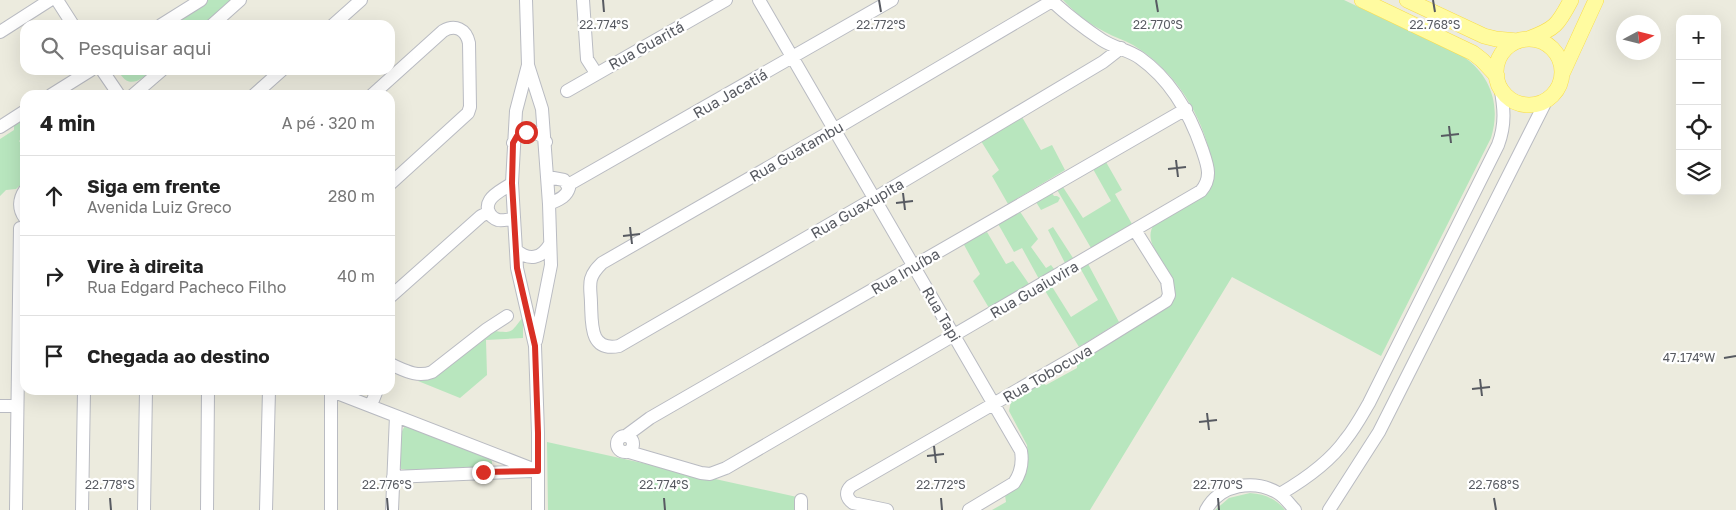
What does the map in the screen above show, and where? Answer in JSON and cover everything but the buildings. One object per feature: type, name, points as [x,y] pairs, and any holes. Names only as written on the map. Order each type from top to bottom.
[{"type":"main road","points":[[1362,0],[1472,53],[1490,67],[1506,95],[1515,102],[1525,105],[1546,101],[1554,94],[1596,0]]},
{"type":"main road","points":[[1407,0],[1484,36],[1496,39],[1539,41],[1549,46],[1556,53],[1561,63],[1562,74]]},
{"type":"main road","points":[[1498,81],[1497,65],[1508,47],[1549,31],[1557,24],[1571,0]]},
{"type":"street","points":[[0,32],[50,0]]},
{"type":"street","points":[[57,0],[70,20]]},
{"type":"street","points":[[170,20],[200,0]]},
{"type":"street","points":[[218,20],[240,0]]},
{"type":"street","points":[[339,20],[361,0]]},
{"type":"street","points":[[526,0],[528,65],[542,109],[546,142],[551,265],[535,346]]},
{"type":"street","points":[[583,0],[587,59],[596,73]]},
{"type":"street","name":"Rua Guaritá","points":[[567,90],[726,0]]},
{"type":"street","name":"Rua Tapi","points":[[759,0],[1021,451],[1021,468],[1019,476],[1014,483],[969,510]]},
{"type":"street","name":"Rua Jacatiá","points":[[549,204],[566,194],[568,185],[892,0]]},
{"type":"street","name":"Rua Guaiuvira","points":[[629,452],[701,473],[710,474],[716,472],[1135,230],[1201,191],[1206,186],[1209,173],[1207,162],[1195,129],[1186,109],[1155,70],[1140,58],[1103,41],[1051,0]]},
{"type":"street","name":"Rua Guatambu","points":[[592,331],[590,280],[595,270],[602,263],[835,129],[1051,0]]},
{"type":"street","points":[[395,74],[443,31],[452,28],[462,30],[468,38],[470,107],[468,113],[395,179]]},
{"type":"street","name":"Rua Guaxupita","points":[[592,331],[596,340],[602,345],[610,348],[618,346],[875,198],[1094,67],[1121,48]]},
{"type":"street","points":[[528,65],[516,111],[512,183],[517,268],[535,346],[538,510]]},
{"type":"street","points":[[59,90],[83,75]]},
{"type":"street","points":[[105,75],[116,90]]},
{"type":"street","points":[[140,90],[156,75]]},
{"type":"street","points":[[260,90],[276,75]]},
{"type":"street","points":[[378,90],[394,75]]},
{"type":"street","points":[[1280,494],[1308,477],[1346,441],[1369,402],[1498,145],[1503,132],[1504,119],[1498,81]]},
{"type":"street","points":[[1329,510],[1383,424],[1546,101]]},
{"type":"street","name":"Rua Inuíba","points":[[629,452],[633,448],[634,443],[627,435],[650,418],[1186,109]]},
{"type":"street","points":[[0,127],[20,114]]},
{"type":"street","points":[[513,143],[517,136],[531,131],[542,136],[546,142]]},
{"type":"street","points":[[548,177],[564,180],[568,185]]},
{"type":"street","points":[[488,212],[490,200],[512,183]]},
{"type":"street","points":[[488,212],[497,220],[514,219]]},
{"type":"street","points":[[395,293],[481,216],[488,212]]},
{"type":"street","name":"Rua Tobocuva","points":[[887,510],[858,503],[864,499],[866,491],[856,484],[1087,350],[1166,301],[1169,295],[1167,281],[1135,230]]},
{"type":"street","points":[[516,250],[531,258],[537,257],[550,244]]},
{"type":"street","points":[[395,366],[416,374],[425,375],[432,372],[487,329],[507,316]]},
{"type":"street","points":[[16,510],[20,337]]},
{"type":"street","points":[[82,510],[84,395]]},
{"type":"street","points":[[144,510],[146,395]]},
{"type":"street","points":[[207,510],[208,395]]},
{"type":"street","points":[[266,510],[269,395]]},
{"type":"street","points":[[330,395],[331,510]]},
{"type":"street","points":[[344,395],[538,471]]},
{"type":"street","points":[[371,405],[375,395]]},
{"type":"street","points":[[0,406],[17,406]]},
{"type":"street","points":[[392,510],[396,416]]},
{"type":"street","points":[[483,472],[496,468],[498,462],[496,455]]},
{"type":"street","points":[[393,477],[538,471]]},
{"type":"street","points":[[1206,510],[1222,493],[1241,485],[1262,486],[1280,494],[1295,510]]},
{"type":"green space","points":[[208,0],[233,0],[210,20],[176,20]]},
{"type":"green space","points":[[1063,0],[1344,0],[1464,57],[1481,73],[1487,83],[1494,103],[1494,126],[1491,138],[1381,356],[1232,277],[1090,510],[992,510],[1006,502],[1005,495],[1023,479],[1028,456],[1027,445],[1009,411],[1011,401],[1040,382],[1046,385],[1077,368],[1077,361],[1168,307],[1174,295],[1174,284],[1170,273],[1152,243],[1151,233],[1155,223],[1207,193],[1214,177],[1209,150],[1198,119],[1171,77],[1147,54],[1093,25],[1077,14]]},
{"type":"green space","points":[[146,75],[134,82],[126,80],[122,76]]},
{"type":"green space","points":[[1022,117],[1041,150],[1052,145],[1065,170],[1008,204],[992,176],[999,170],[981,141]]},
{"type":"green space","points":[[20,120],[20,185],[16,189],[6,190],[0,196],[0,139],[14,130],[14,124]]},
{"type":"green space","points":[[1106,162],[1122,190],[1115,194],[1132,224],[1091,248],[1056,188],[1061,184],[1083,218],[1111,201],[1093,169]]},
{"type":"green space","points":[[1051,192],[1054,196],[1060,198],[1058,202],[1041,210],[1036,202]]},
{"type":"green space","points":[[1019,210],[1038,239],[1031,247],[1046,268],[1051,265],[1054,269],[1039,279],[1022,248],[1014,252],[997,222]]},
{"type":"green space","points":[[1053,227],[1073,258],[1065,263],[1048,230]]},
{"type":"green space","points":[[987,232],[1006,264],[1013,261],[1029,284],[989,308],[973,281],[980,274],[963,243]]},
{"type":"green space","points":[[1087,262],[1119,322],[1079,347],[1044,289],[1051,285],[1071,317],[1098,300],[1079,266]]},
{"type":"green space","points":[[523,317],[523,338],[486,340],[487,375],[460,398],[418,381],[424,380],[493,331],[511,331]]},
{"type":"green space","points":[[405,426],[488,458],[492,461],[492,464],[481,467],[414,471],[401,469],[399,447]]},
{"type":"green space","points":[[547,442],[797,497],[795,510],[548,510]]},
{"type":"green space","points":[[1250,493],[1270,498],[1285,510],[1215,510],[1229,498]]},
{"type":"route","points":[[483,472],[538,471],[535,346],[517,268],[512,183],[513,143],[517,136],[526,132]]}]
